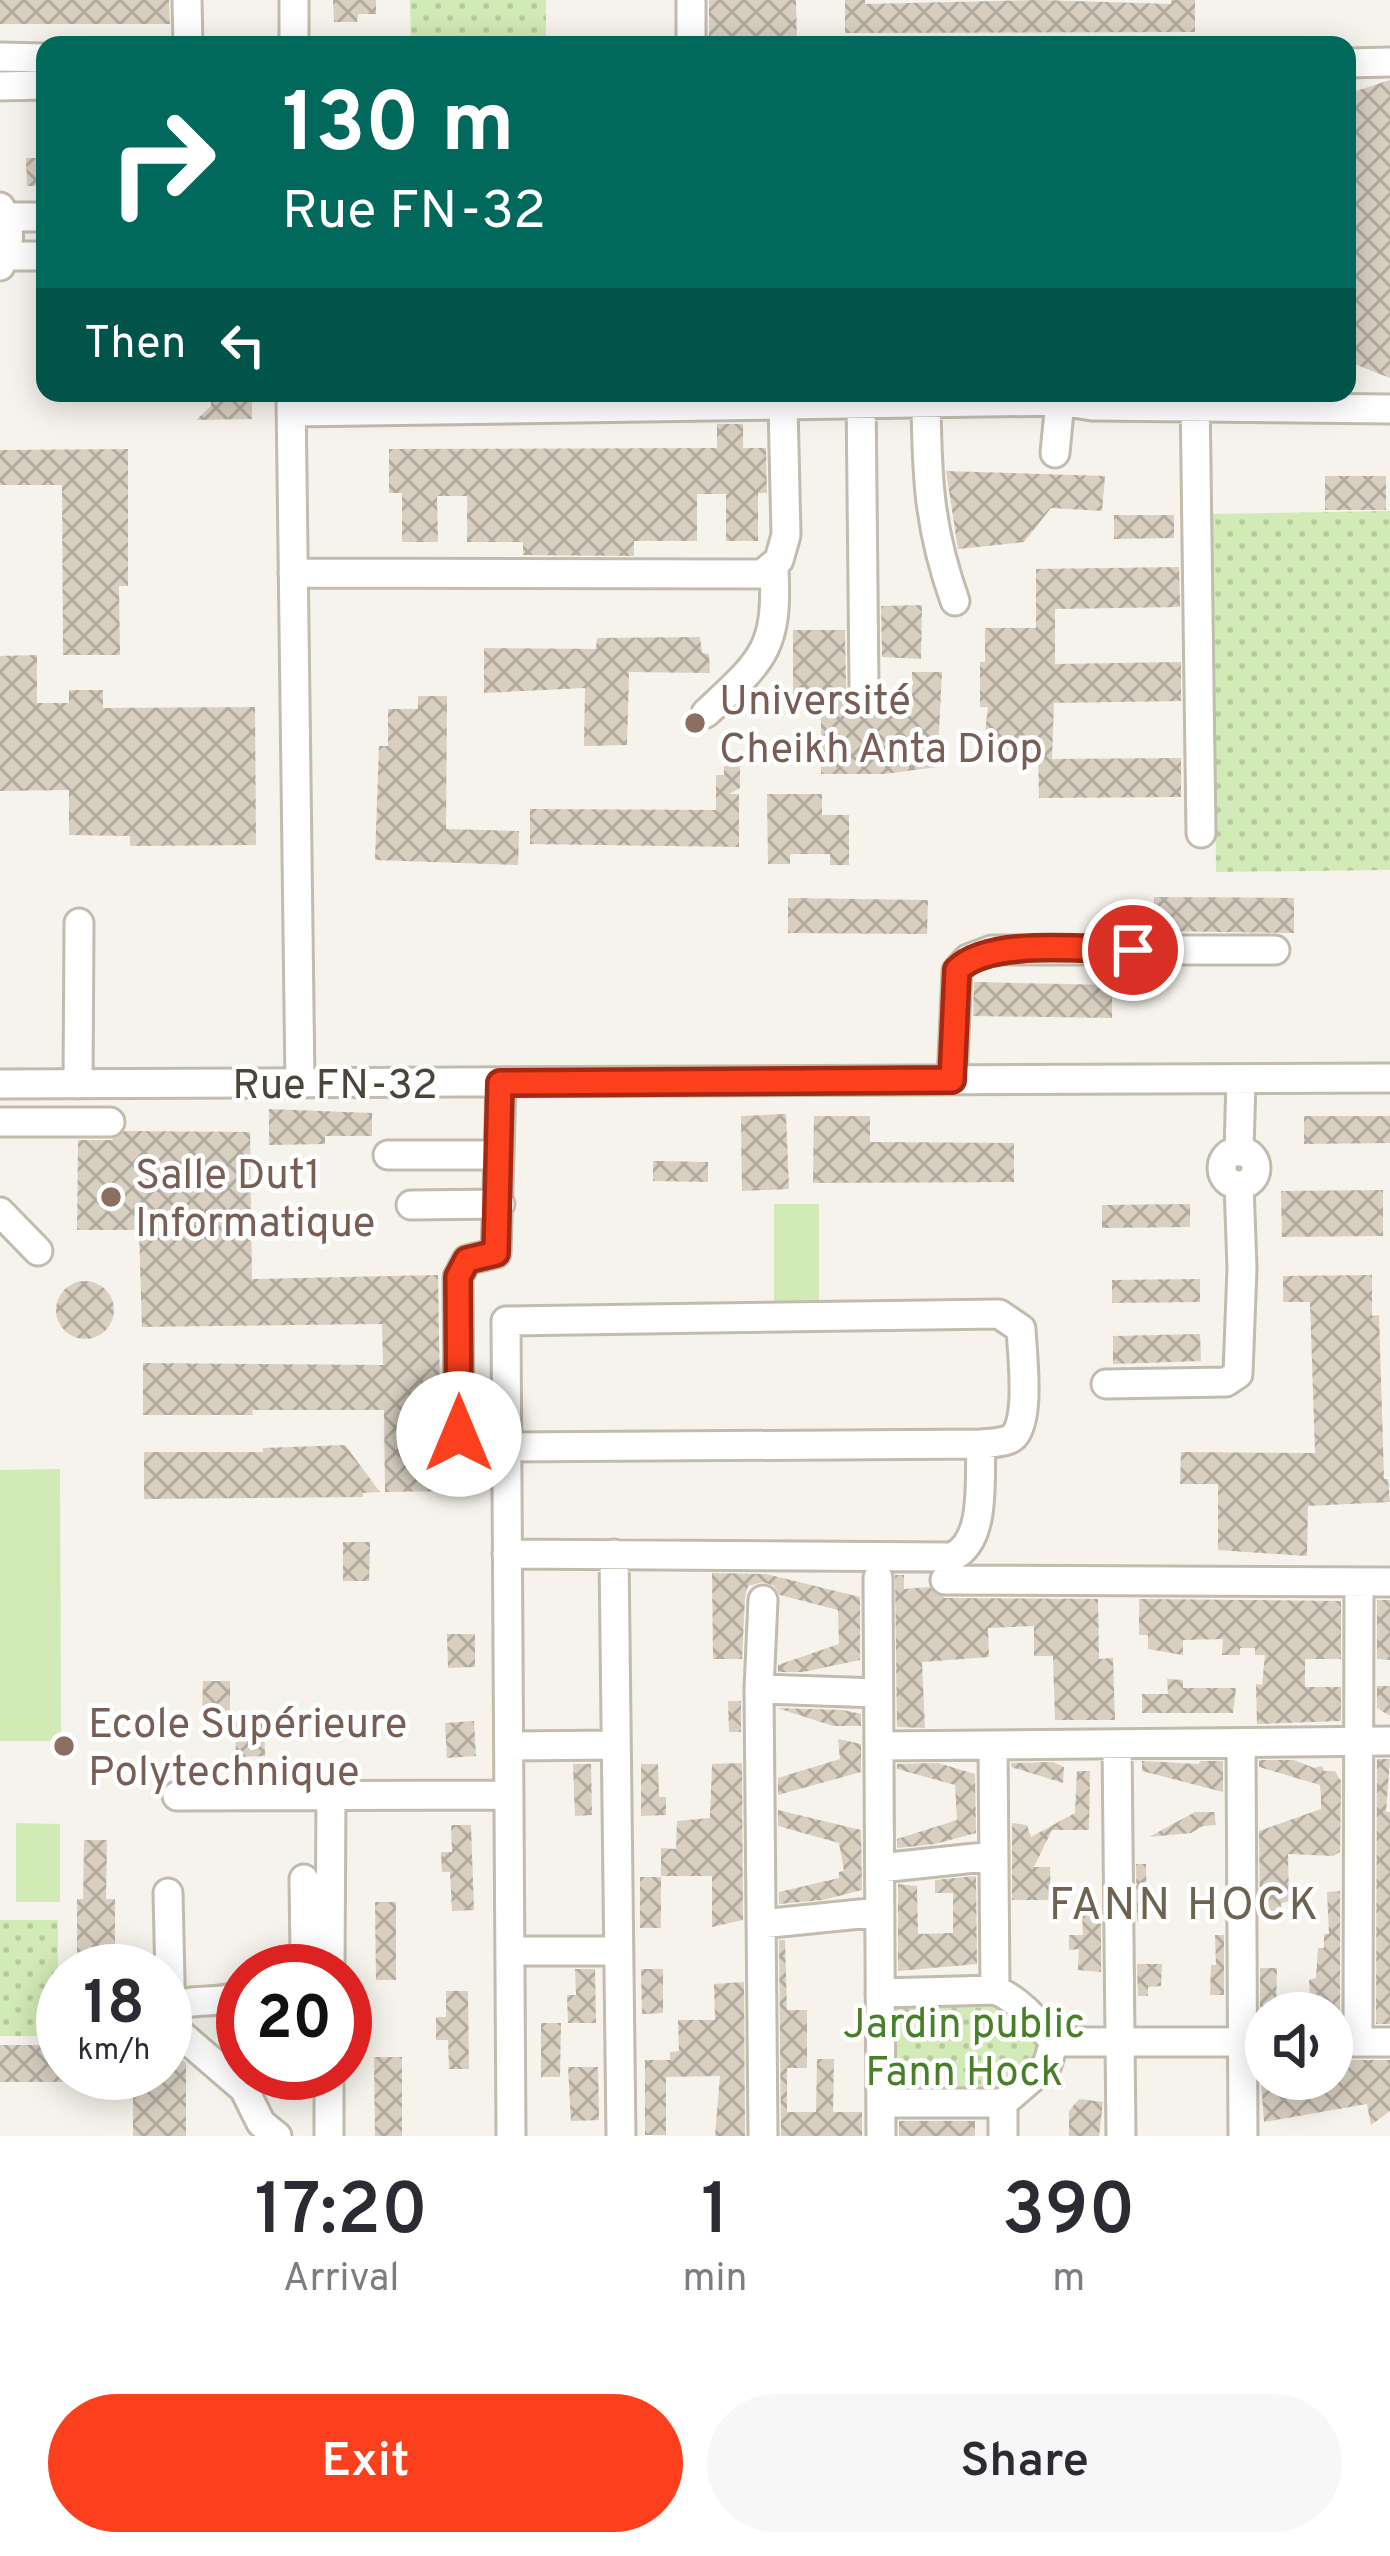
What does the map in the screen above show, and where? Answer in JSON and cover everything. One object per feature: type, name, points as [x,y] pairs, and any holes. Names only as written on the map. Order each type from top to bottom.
[{"type":"street","points":[[187,0],[188,36]]},
{"type":"street","points":[[294,0],[295,36]]},
{"type":"street","points":[[691,0],[692,36]]},
{"type":"street","points":[[0,57],[36,58]]},
{"type":"street","points":[[1356,63],[1390,62]]},
{"type":"street","points":[[0,86],[36,85]]},
{"type":"street","points":[[36,216],[3,212],[9,243],[3,261],[36,257]]},
{"type":"street","points":[[300,1083],[291,402],[816,402]]},
{"type":"street","points":[[861,402],[864,686]]},
{"type":"street","points":[[913,402],[948,402]]},
{"type":"street","points":[[1055,402],[1055,453]]},
{"type":"street","points":[[1076,402],[1092,406],[1161,402]]},
{"type":"street","points":[[1195,402],[1202,833]]},
{"type":"street","points":[[1238,402],[1390,409]]},
{"type":"street","points":[[926,403],[927,495],[936,549],[956,601]]},
{"type":"street","points":[[706,712],[753,669],[768,645],[776,617],[774,568],[786,535],[783,405]]},
{"type":"street","points":[[293,573],[733,576],[774,568]]},
{"type":"street","points":[[78,1084],[79,923]]},
{"type":"street","points":[[952,1080],[957,970],[968,959],[992,950],[1275,950]]},
{"type":"street","name":"Rue FN-32","points":[[0,1084],[1390,1078]]},
{"type":"street","points":[[1106,1384],[1226,1382],[1238,1374],[1240,1185],[1231,1183],[1222,1169],[1230,1154],[1239,1152],[1241,1079]]},
{"type":"street","points":[[459,1434],[458,1277],[467,1260],[496,1253],[500,1083]]},
{"type":"street","points":[[0,1122],[110,1122]]},
{"type":"street","points":[[388,1155],[499,1155]]},
{"type":"street","points":[[411,1205],[500,1204]]},
{"type":"street","points":[[0,1212],[38,1251]]},
{"type":"street","points":[[507,1447],[982,1444],[1012,1439],[1021,1430],[1024,1414],[1021,1329],[999,1314],[506,1321],[511,2136]]},
{"type":"street","points":[[508,1554],[952,1557],[966,1550],[974,1536],[982,1444]]},
{"type":"street","points":[[614,1554],[618,2136]]},
{"type":"street","points":[[878,1578],[881,2136]]},
{"type":"street","points":[[945,1580],[1390,1582]]},
{"type":"street","points":[[1347,1992],[1358,1742],[1359,1582]]},
{"type":"street","points":[[763,2136],[759,1689],[764,1600]]},
{"type":"street","points":[[759,1689],[878,1693]]},
{"type":"street","points":[[879,1746],[1390,1741]]},
{"type":"street","points":[[1241,1743],[1253,1992]]},
{"type":"street","points":[[1117,1744],[1121,2136]]},
{"type":"street","points":[[509,1746],[616,1745]]},
{"type":"street","points":[[993,1745],[995,1990]]},
{"type":"street","points":[[177,1796],[509,1795]]},
{"type":"street","points":[[330,1944],[331,1796]]},
{"type":"street","points":[[880,1868],[994,1856]]},
{"type":"street","points":[[304,1879],[305,1944]]},
{"type":"street","points":[[168,1893],[169,1944]]},
{"type":"street","points":[[761,1924],[880,1912]]},
{"type":"street","points":[[510,1951],[618,1951]]},
{"type":"street","points":[[880,1993],[995,1990],[1021,2006],[1054,2042],[1245,2042]]},
{"type":"street","points":[[881,2102],[1003,2103],[1047,2065],[1054,2042]]},
{"type":"street","points":[[1353,2042],[1390,2042]]},
{"type":"street","points":[[192,2046],[244,2089],[261,2123],[277,2136]]},
{"type":"street","points":[[329,2100],[329,2136]]},
{"type":"street","points":[[1244,2136],[1248,2100]]},
{"type":"street","points":[[1003,2103],[1003,2136]]},
{"type":"green space","points":[[410,0],[546,0],[546,36],[411,36]]},
{"type":"green space","points":[[1390,511],[1390,870],[1216,872],[1212,514]]},
{"type":"green space","points":[[774,1204],[819,1204],[819,1310],[774,1310]]},
{"type":"green space","points":[[60,1469],[61,1741],[0,1741],[0,1470]]},
{"type":"green space","points":[[16,1823],[60,1824],[60,1902],[16,1902]]},
{"type":"green space","points":[[0,1920],[58,1920],[58,1944],[36,1944],[36,2036],[0,2036]]},
{"type":"green space","name":"Jardin public Fann Hock","points":[[1000,1998],[1044,2049],[1001,2093],[893,2092],[888,2002]]},
{"type":"building","points":[[0,0],[169,0],[170,24],[0,24]]},
{"type":"building","points":[[333,0],[376,0],[376,14],[358,14],[357,22],[334,22]]},
{"type":"building","points":[[709,0],[796,0],[797,36],[709,36]]},
{"type":"building","points":[[845,0],[865,0],[865,4],[1040,0],[1171,4],[1171,0],[1195,0],[1195,32],[845,33]]},
{"type":"building","points":[[1390,80],[1390,378],[1356,365],[1356,91]]},
{"type":"building","points":[[26,158],[36,158],[36,186],[27,186]]},
{"type":"building","points":[[211,402],[252,402],[252,419],[196,420]]},
{"type":"building","points":[[717,424],[743,424],[743,448],[766,448],[767,493],[758,493],[758,541],[726,541],[726,494],[697,494],[697,541],[634,541],[634,556],[523,555],[523,542],[467,542],[467,496],[437,496],[438,542],[402,542],[402,493],[389,493],[389,449],[717,448]]},
{"type":"building","points":[[128,449],[128,586],[119,586],[120,655],[63,655],[62,485],[0,485],[0,450]]},
{"type":"building","points":[[946,471],[1105,476],[1102,511],[1051,508],[1024,542],[958,549]]},
{"type":"building","points":[[1325,476],[1386,476],[1386,510],[1325,510]]},
{"type":"building","points":[[1114,515],[1174,515],[1174,538],[1114,539]]},
{"type":"building","points":[[1179,567],[1180,607],[1055,609],[1055,664],[1181,662],[1181,701],[1054,703],[1052,759],[1181,758],[1181,797],[1039,798],[1038,750],[983,749],[988,707],[980,707],[980,662],[985,662],[985,628],[1036,628],[1036,569]]},
{"type":"building","points":[[922,605],[921,659],[882,657],[881,606]]},
{"type":"building","points":[[793,630],[845,630],[846,687],[857,710],[912,710],[912,672],[942,672],[937,767],[884,774],[821,774],[821,695],[793,695]]},
{"type":"building","points":[[700,637],[702,653],[709,654],[710,673],[629,672],[627,745],[584,746],[585,688],[484,693],[484,648],[596,649],[597,638]]},
{"type":"building","points":[[37,655],[37,703],[69,703],[69,690],[103,690],[103,708],[255,707],[256,845],[130,846],[130,836],[69,835],[69,790],[0,791],[0,656]]},
{"type":"building","points":[[418,696],[447,696],[446,829],[519,831],[518,865],[375,860],[379,746],[388,746],[388,709],[418,709]]},
{"type":"building","points":[[724,766],[740,766],[740,788],[729,794],[739,794],[739,847],[530,844],[530,809],[716,810],[716,775],[724,775]]},
{"type":"building","points":[[767,794],[822,794],[822,815],[849,815],[849,865],[830,865],[830,854],[790,854],[790,864],[768,864]]},
{"type":"building","points":[[1154,897],[1294,898],[1294,933],[1154,931]]},
{"type":"building","points":[[788,898],[928,900],[927,934],[788,933]]},
{"type":"building","points":[[974,982],[1112,985],[1112,1018],[973,1016]]},
{"type":"building","points":[[269,1109],[372,1113],[372,1136],[325,1136],[325,1144],[269,1145]]},
{"type":"building","points":[[786,1114],[789,1189],[742,1191],[741,1116]]},
{"type":"building","points":[[814,1116],[870,1116],[870,1142],[1014,1143],[1014,1182],[813,1183]]},
{"type":"building","points":[[1304,1116],[1390,1116],[1390,1143],[1304,1144]]},
{"type":"building","points":[[125,1131],[250,1132],[252,1279],[438,1275],[441,1461],[454,1461],[455,1491],[385,1492],[384,1410],[143,1415],[143,1363],[383,1365],[382,1324],[142,1327],[139,1230],[77,1230],[78,1140],[111,1140]]},
{"type":"building","points":[[653,1161],[708,1162],[708,1182],[653,1181]]},
{"type":"building","points":[[1383,1190],[1383,1236],[1282,1237],[1281,1191]]},
{"type":"building","points":[[1190,1204],[1190,1227],[1102,1228],[1102,1205]]},
{"type":"building","points":[[1372,1275],[1372,1316],[1379,1315],[1384,1479],[1388,1479],[1390,1502],[1308,1506],[1307,1556],[1218,1550],[1218,1484],[1180,1484],[1181,1452],[1315,1453],[1310,1302],[1283,1302],[1283,1276]]},
{"type":"building","points":[[1200,1279],[1200,1302],[1112,1303],[1112,1280]]},
{"type":"building","points":[[85,1281],[105,1290],[114,1310],[105,1330],[85,1339],[65,1330],[56,1310],[65,1290]]},
{"type":"building","points":[[1200,1334],[1201,1361],[1113,1364],[1113,1336]]},
{"type":"building","points":[[345,1445],[380,1492],[363,1493],[363,1497],[144,1499],[144,1452],[263,1452],[263,1448]]},
{"type":"building","points":[[343,1542],[370,1542],[369,1581],[343,1581]]},
{"type":"building","points":[[712,1573],[766,1574],[860,1597],[860,1660],[803,1672],[778,1672],[778,1665],[839,1644],[838,1610],[780,1595],[763,1582],[748,1586],[742,1659],[713,1659]]},
{"type":"building","points":[[895,1575],[904,1575],[904,1589],[929,1587],[945,1598],[1098,1599],[1099,1659],[1113,1658],[1115,1720],[1055,1720],[1053,1656],[1034,1656],[1034,1626],[988,1628],[989,1657],[922,1662],[925,1728],[897,1727]]},
{"type":"building","points":[[1139,1599],[1341,1601],[1341,1659],[1305,1659],[1305,1687],[1341,1687],[1341,1721],[1257,1724],[1256,1684],[1262,1685],[1265,1655],[1255,1655],[1255,1648],[1240,1648],[1240,1655],[1222,1655],[1223,1639],[1183,1640],[1183,1655],[1148,1649],[1148,1635],[1139,1635]]},
{"type":"building","points":[[1377,1600],[1390,1600],[1390,1660],[1377,1659]]},
{"type":"building","points":[[447,1634],[475,1634],[475,1667],[448,1668]]},
{"type":"building","points":[[1167,1679],[1183,1680],[1183,1688],[1236,1688],[1233,1713],[1142,1713],[1142,1694],[1168,1694]]},
{"type":"building","points":[[203,1681],[230,1681],[230,1712],[202,1712]]},
{"type":"building","points":[[1377,1686],[1390,1686],[1390,1716],[1377,1708]]},
{"type":"building","points":[[728,1701],[741,1701],[741,1732],[729,1732]]},
{"type":"building","points":[[777,1708],[843,1710],[861,1714],[861,1726],[833,1726]]},
{"type":"building","points":[[474,1721],[476,1756],[447,1758],[445,1723]]},
{"type":"building","points":[[264,1722],[265,1756],[236,1757],[235,1723]]},
{"type":"building","points":[[838,1739],[861,1744],[861,1772],[778,1795],[778,1778],[840,1759]]},
{"type":"building","points":[[1377,1759],[1390,1759],[1386,1812],[1390,1812],[1390,2024],[1376,2024]]},
{"type":"building","points":[[1259,1760],[1322,1766],[1324,1771],[1335,1771],[1341,1781],[1340,1852],[1333,1856],[1288,1854],[1289,1901],[1281,1903],[1281,1920],[1267,1922],[1260,1917],[1259,1831],[1321,1809],[1321,1798],[1320,1785],[1259,1767]]},
{"type":"building","points":[[1142,1761],[1223,1761],[1223,1792],[1142,1771]]},
{"type":"building","points":[[1053,1762],[1064,1767],[1063,1783],[1011,1767],[1011,1763]]},
{"type":"building","points":[[742,1763],[743,1920],[712,1927],[712,1876],[661,1876],[661,1848],[676,1849],[677,1821],[710,1818],[712,1764]]},
{"type":"building","points":[[938,1763],[975,1774],[976,1833],[897,1848],[897,1839],[957,1820],[955,1785],[897,1769],[897,1764]]},
{"type":"building","points":[[573,1764],[591,1764],[592,1815],[575,1816]]},
{"type":"building","points":[[641,1764],[658,1764],[659,1797],[666,1797],[666,1815],[641,1816]]},
{"type":"building","points":[[1077,1771],[1090,1771],[1089,1830],[1052,1830],[1034,1867],[1050,1867],[1051,1900],[1012,1900],[1012,1823],[1027,1825],[1031,1837],[1075,1813]]},
{"type":"building","points":[[778,1810],[861,1830],[862,1890],[779,1904],[779,1892],[839,1878],[844,1871],[839,1843],[778,1826]]},
{"type":"building","points":[[1195,1812],[1214,1812],[1216,1825],[1149,1837]]},
{"type":"building","points":[[451,1825],[471,1825],[474,1910],[452,1911],[450,1872],[442,1872],[441,1852],[452,1852]]},
{"type":"building","points":[[84,1840],[107,1840],[106,1899],[115,1899],[115,1944],[77,1944],[77,1899],[83,1899]]},
{"type":"building","points":[[1136,1864],[1146,1864],[1147,1921],[1137,1922]]},
{"type":"building","points":[[976,1876],[977,1964],[898,1971],[898,1884],[917,1886],[918,1934],[953,1933],[953,1893],[935,1893],[935,1880]]},
{"type":"building","points":[[640,1877],[661,1877],[661,1928],[640,1928]]},
{"type":"building","points":[[1340,1891],[1340,1992],[1310,1992],[1318,1948],[1324,1948],[1324,1934],[1329,1934],[1327,1892]]},
{"type":"building","points":[[375,1902],[396,1902],[396,1980],[376,1980]]},
{"type":"building","points":[[1082,1915],[1101,1915],[1101,1972],[1078,1970],[1079,1949],[1069,1950],[1069,1935],[1083,1935]]},
{"type":"building","points":[[1215,1935],[1224,1935],[1224,1995],[1210,1995]]},
{"type":"building","points":[[779,1940],[785,1940],[787,2010],[807,2010],[807,2068],[787,2068],[787,2112],[816,2112],[817,2059],[834,2059],[833,2112],[862,2112],[862,2136],[781,2136]]},
{"type":"building","points":[[1137,1964],[1162,1964],[1161,1986],[1148,1987],[1148,1996],[1138,1996]]},
{"type":"building","points":[[1260,1968],[1277,1968],[1276,1992],[1260,1992]]},
{"type":"building","points":[[575,1969],[595,1969],[596,2023],[568,2023],[567,1995],[576,1995]]},
{"type":"building","points":[[641,1969],[663,1969],[663,2013],[642,2014]]},
{"type":"building","points":[[744,1982],[745,2136],[715,2136],[720,2076],[666,2077],[666,2135],[645,2135],[645,2060],[670,2060],[670,2052],[679,2051],[678,2020],[715,2020],[714,1984]]},
{"type":"building","points":[[446,1991],[468,1991],[469,2069],[449,2069],[448,2040],[436,2040],[436,2017],[446,2017]]},
{"type":"building","points":[[541,2023],[561,2023],[560,2077],[541,2077]]},
{"type":"building","points":[[0,2045],[36,2045],[36,2082],[0,2082]]},
{"type":"building","points":[[374,2057],[402,2057],[402,2136],[375,2136]]},
{"type":"building","points":[[1353,2060],[1390,2060],[1390,2111],[1371,2125],[1367,2104],[1264,2122],[1262,2100],[1353,2100]]},
{"type":"building","points":[[568,2067],[598,2067],[599,2120],[571,2121]]},
{"type":"building","points":[[1079,2099],[1103,2102],[1099,2136],[1069,2136],[1069,2111]]},
{"type":"building","points":[[133,2100],[186,2100],[186,2136],[133,2136]]},
{"type":"building","points":[[899,2121],[975,2121],[975,2136],[899,2136]]},
{"type":"place","name":"Université Cheikh Anta Diop","points":[[695,723]]},
{"type":"place","name":"Salle Dut1 Informatique","points":[[111,1197]]},
{"type":"place","name":"Ecole Supérieure Polytechnique","points":[[64,1746]]},
{"type":"district","name":"FANN HOCK","points":[[1185,1903]]},
{"type":"route","points":[[459,1434],[458,1277],[467,1260],[496,1253],[500,1083],[952,1080],[957,970],[968,959],[992,950],[1133,950]]}]
